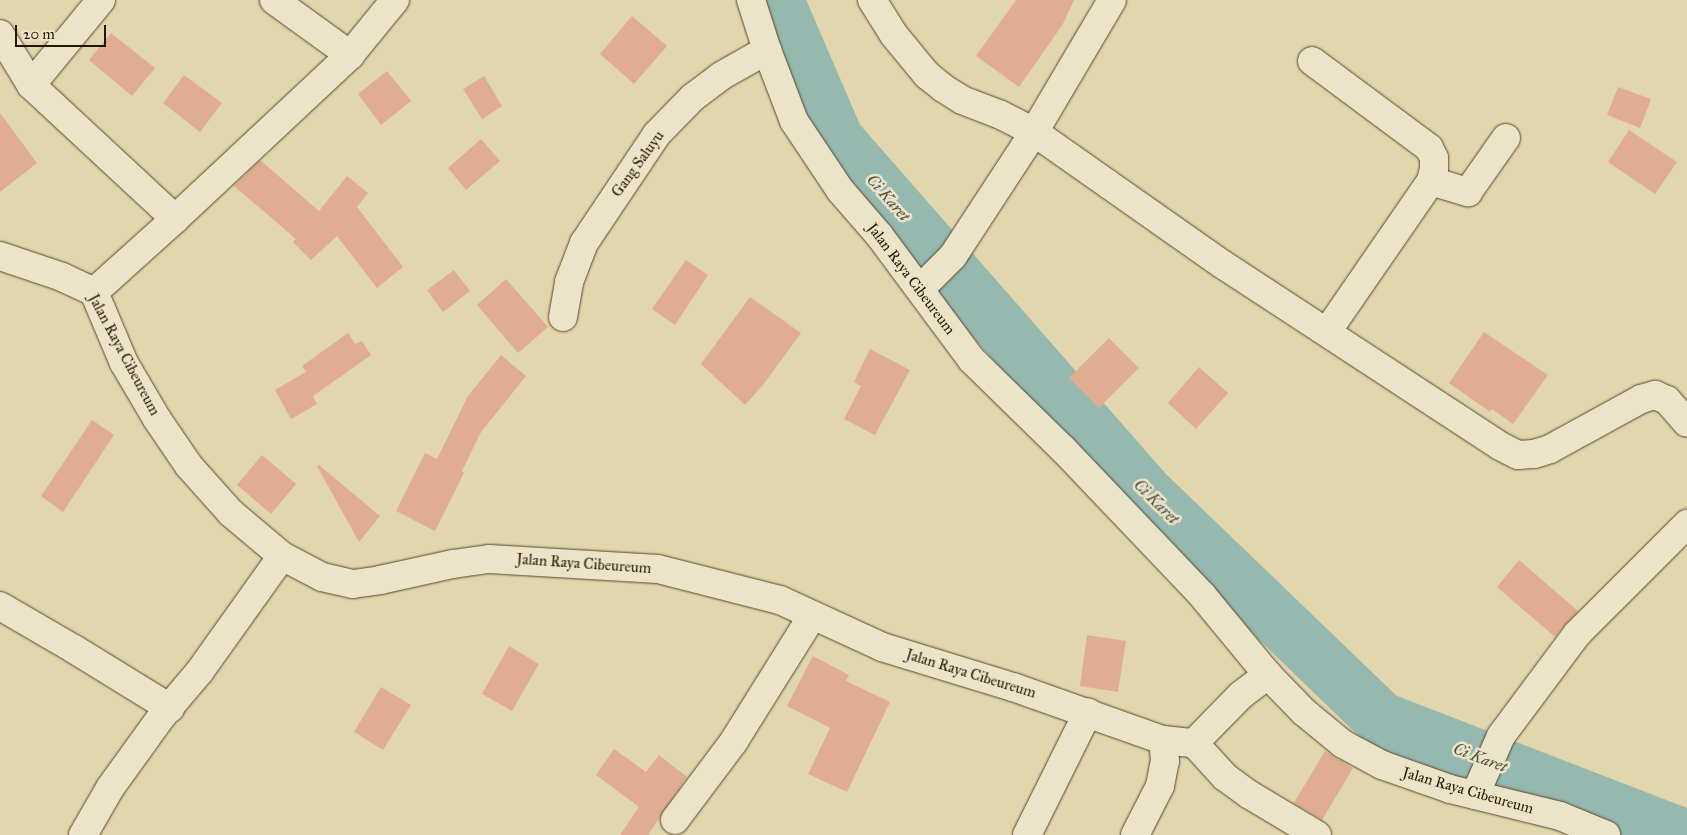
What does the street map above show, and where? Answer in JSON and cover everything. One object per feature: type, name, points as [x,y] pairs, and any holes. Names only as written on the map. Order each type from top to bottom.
[{"type":"street","points":[[31,86],[101,0]]},
{"type":"street","points":[[274,0],[350,55]]},
{"type":"street","points":[[94,292],[350,55],[395,0]]},
{"type":"street","name":"Jalan Raya Cibeureum","points":[[752,0],[767,50],[794,121],[840,190],[879,234],[972,360],[1063,449],[1202,595],[1268,676],[1304,712],[1343,744],[1382,765],[1413,777],[1475,795],[1560,816],[1606,835]]},
{"type":"street","points":[[872,0],[894,35],[927,75],[943,88],[962,100],[999,114],[1034,132],[1222,264],[1327,332],[1452,417],[1518,455],[1534,454],[1550,449],[1648,396],[1655,395],[1667,400],[1687,423]]},
{"type":"street","points":[[920,289],[948,263],[1034,132],[1112,0]]},
{"type":"street","points":[[0,34],[31,86],[175,219]]},
{"type":"street","name":"Gang Saluyu","points":[[562,317],[569,282],[581,248],[646,148],[692,98],[721,76],[767,50]]},
{"type":"street","points":[[1312,61],[1429,148],[1434,158],[1432,181],[1327,332]]},
{"type":"street","points":[[1432,181],[1468,192],[1506,138]]},
{"type":"street","name":"Jalan Raya Cibeureum","points":[[0,256],[62,277],[94,292],[124,363],[157,419],[189,466],[231,513],[282,556],[322,577],[353,584],[489,559],[658,569],[780,600],[882,648],[1013,686],[1163,740],[1194,743]]},
{"type":"street","points":[[1475,795],[1501,736],[1577,634],[1687,524]]},
{"type":"street","points":[[83,835],[110,788],[200,671],[282,556]]},
{"type":"street","points":[[0,606],[170,708]]},
{"type":"street","points":[[675,820],[734,740],[812,616]]},
{"type":"street","points":[[1268,676],[1241,695],[1194,743],[1225,777],[1250,795],[1317,835]]},
{"type":"street","points":[[1027,835],[1088,712]]},
{"type":"street","points":[[1136,835],[1160,786],[1165,761],[1163,740]]},
{"type":"building","points":[[1016,0],[1074,0],[1063,24],[1019,87],[976,56]]},
{"type":"building","points":[[632,16],[667,46],[634,84],[600,54]]},
{"type":"building","points":[[111,33],[155,68],[132,96],[89,60]]},
{"type":"building","points":[[387,71],[411,101],[381,125],[358,94]]},
{"type":"building","points":[[184,75],[222,103],[200,132],[163,103]]},
{"type":"building","points":[[484,76],[502,106],[482,119],[463,89]]},
{"type":"building","points":[[1618,87],[1651,99],[1640,128],[1607,115]]},
{"type":"building","points":[[0,113],[37,163],[0,192]]},
{"type":"building","points":[[1629,130],[1677,162],[1655,194],[1608,162]]},
{"type":"building","points":[[481,139],[500,161],[466,190],[448,168]]},
{"type":"building","points":[[260,160],[319,211],[347,176],[368,193],[357,207],[403,267],[377,288],[337,236],[311,260],[293,242],[296,239],[234,186]]},
{"type":"building","points":[[686,260],[708,275],[675,325],[652,309]]},
{"type":"building","points":[[454,270],[470,291],[443,312],[427,290]]},
{"type":"building","points":[[506,279],[548,327],[518,353],[477,305]]},
{"type":"building","points":[[750,297],[801,333],[763,385],[745,405],[701,364]]},
{"type":"building","points":[[1484,332],[1548,375],[1513,424],[1492,409],[1490,412],[1449,383]]},
{"type":"building","points":[[348,333],[355,344],[362,341],[371,355],[313,396],[317,404],[291,419],[275,390],[306,372],[302,366]]},
{"type":"building","points":[[1109,338],[1139,368],[1099,408],[1069,378]]},
{"type":"building","points":[[870,349],[910,370],[875,435],[844,419],[861,386],[854,382]]},
{"type":"building","points":[[501,355],[526,376],[481,432],[462,471],[464,473],[435,531],[396,511],[425,453],[437,459],[468,396]]},
{"type":"building","points":[[1199,367],[1228,393],[1196,429],[1168,403]]},
{"type":"building","points":[[92,420],[114,435],[63,512],[41,496]]},
{"type":"building","points":[[262,455],[296,484],[271,514],[237,485]]},
{"type":"building","points":[[319,465],[380,516],[359,542],[317,466]]},
{"type":"building","points":[[1519,560],[1578,611],[1555,637],[1497,587]]},
{"type":"building","points":[[1087,635],[1126,641],[1118,692],[1080,686]]},
{"type":"building","points":[[509,646],[539,664],[512,711],[482,694]]},
{"type":"building","points":[[813,656],[849,675],[846,681],[890,702],[847,792],[808,774],[830,728],[787,706]]},
{"type":"building","points":[[381,687],[411,705],[383,750],[354,732]]},
{"type":"building","points":[[614,749],[646,772],[659,755],[687,777],[648,835],[620,835],[639,807],[596,775]]},
{"type":"building","points":[[1325,751],[1353,768],[1322,820],[1294,803]]},
{"type":"waterway","name":"Ci Karet","points":[[776,0],[836,139],[1143,490],[1381,719],[1681,835]]}]
